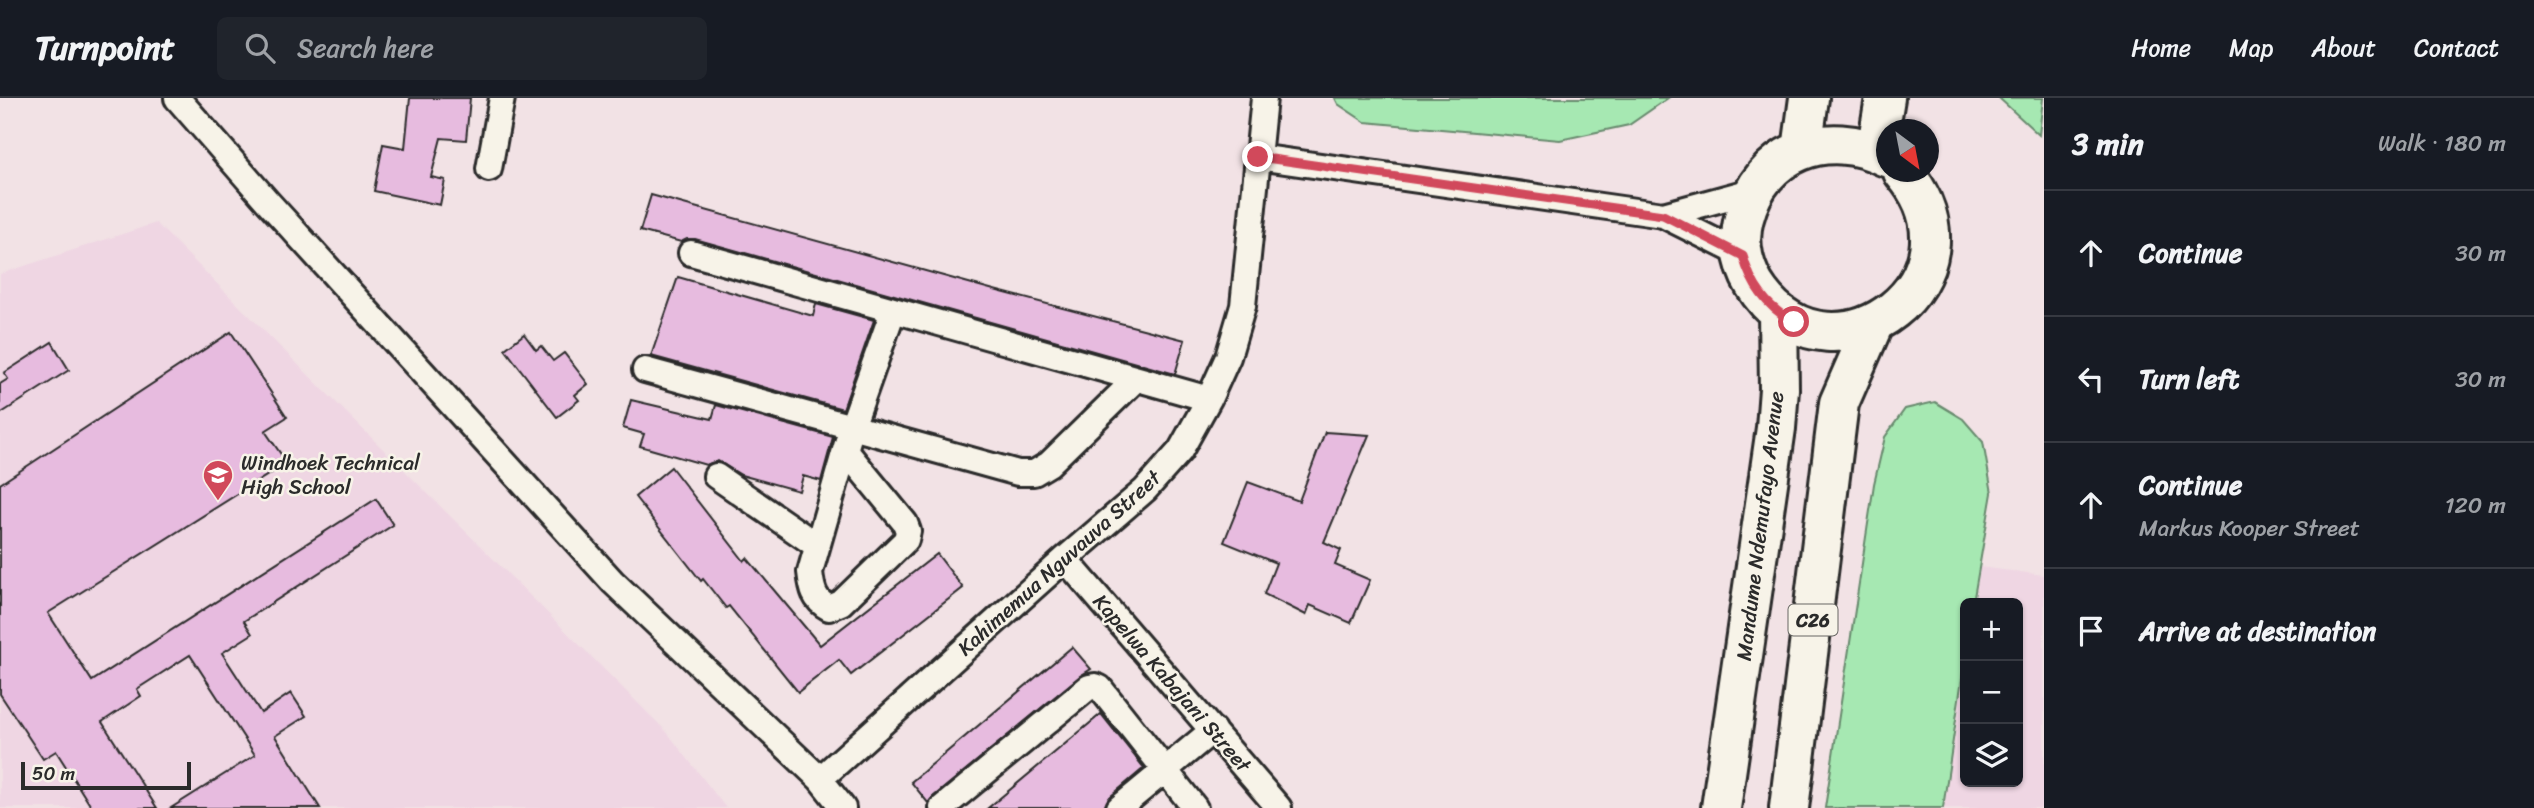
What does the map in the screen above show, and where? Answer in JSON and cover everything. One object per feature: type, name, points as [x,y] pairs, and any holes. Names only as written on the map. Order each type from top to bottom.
[{"type":"main road","points":[[1802,150],[1809,98]]},
{"type":"main road","points":[[1882,119],[1885,98]]},
{"type":"main road","points":[[1876,156],[1822,144],[1802,150],[1782,161],[1759,183],[1742,222],[1743,256],[1755,287],[1778,312],[1802,326],[1820,331],[1852,330],[1874,323],[1894,311],[1911,294],[1923,274],[1929,251],[1929,228],[1924,206],[1911,182]]},
{"type":"main road","name":"Mandume Ndemufayo Avenue","points":[[1721,808],[1776,428],[1779,389],[1778,312]]},
{"type":"main road","name":"C26","points":[[1789,808],[1839,403],[1874,323]]},
{"type":"street","points":[[177,98],[613,582],[820,779],[843,808]]},
{"type":"street","points":[[489,169],[502,98]]},
{"type":"street","name":"Kahimemua Nguvauva Street","points":[[820,779],[1145,490],[1180,451],[1209,399],[1228,357],[1243,306],[1264,98]]},
{"type":"street","points":[[1258,157],[1663,215],[1743,256]]},
{"type":"street","points":[[1663,215],[1759,183]]},
{"type":"street","points":[[691,253],[1209,399]]},
{"type":"street","points":[[848,439],[908,531],[906,540],[841,603],[829,608],[819,602],[812,588],[810,572],[848,439],[893,311]]},
{"type":"street","points":[[645,370],[848,439],[1010,471],[1034,473],[1049,464],[1136,379]]},
{"type":"street","points":[[716,476],[816,545]]},
{"type":"street","name":"Kapelwa Kabajani Street","points":[[1065,559],[1279,808]]},
{"type":"street","points":[[942,808],[1089,687],[1095,686],[1100,688],[1195,808]]},
{"type":"street","points":[[1119,808],[1213,730]]},
{"type":"shaded area","name":"Windhoek Technical High School","points":[[156,223],[666,731],[726,808],[0,808],[0,274]]},
{"type":"shaded area","points":[[1979,567],[2044,575],[2044,808],[1943,808],[1960,692],[1960,787],[2023,787],[2023,598],[1974,598]]},
{"type":"green space","points":[[1335,98],[1668,98],[1629,125],[1560,140],[1365,122],[1338,104]]},
{"type":"green space","points":[[1999,98],[2043,98],[2039,135]]},
{"type":"green space","points":[[1935,402],[1963,419],[1983,442],[1992,493],[1974,598],[1960,598],[1960,692],[1943,808],[1825,808],[1874,484],[1885,437],[1905,409]]},
{"type":"building","points":[[410,98],[470,98],[466,140],[441,138],[431,177],[445,180],[440,205],[374,191],[383,144],[405,148]]},
{"type":"building","points":[[651,195],[1185,340],[1175,374],[695,239],[681,242],[640,231]]},
{"type":"building","points":[[678,277],[813,316],[816,304],[874,320],[843,409],[651,356]]},
{"type":"building","points":[[231,332],[287,417],[265,431],[287,463],[48,613],[92,681],[376,499],[393,525],[244,621],[252,634],[222,653],[261,713],[291,693],[306,716],[275,736],[320,808],[171,808],[255,755],[190,655],[137,689],[141,696],[102,722],[157,808],[92,808],[56,751],[43,759],[0,694],[0,484]]},
{"type":"building","points":[[524,334],[536,350],[541,346],[553,361],[564,353],[588,384],[575,395],[579,400],[557,417],[505,349]]},
{"type":"building","points":[[52,342],[69,370],[0,414],[0,384],[8,379],[4,373]]},
{"type":"building","points":[[631,400],[712,419],[716,405],[833,437],[821,481],[803,476],[799,491],[741,475],[718,461],[706,465],[640,446],[644,434],[623,428]]},
{"type":"building","points":[[1325,432],[1369,435],[1324,542],[1341,550],[1335,565],[1370,580],[1351,623],[1310,605],[1306,615],[1264,594],[1276,563],[1224,542],[1248,482],[1299,501]]},
{"type":"building","points":[[671,467],[744,561],[747,558],[820,645],[937,554],[963,588],[851,675],[839,660],[798,692],[729,606],[726,608],[703,579],[701,581],[635,497]]},
{"type":"building","points":[[1072,647],[1091,669],[928,803],[911,782]]},
{"type":"building","points":[[1101,714],[1144,768],[1110,797],[1104,808],[988,808]]},
{"type":"place","name":"Windhoek Technical High School","points":[[218,502]]},
{"type":"route","points":[[1258,157],[1663,215],[1743,256],[1747,272],[1765,301],[1794,322]]}]
